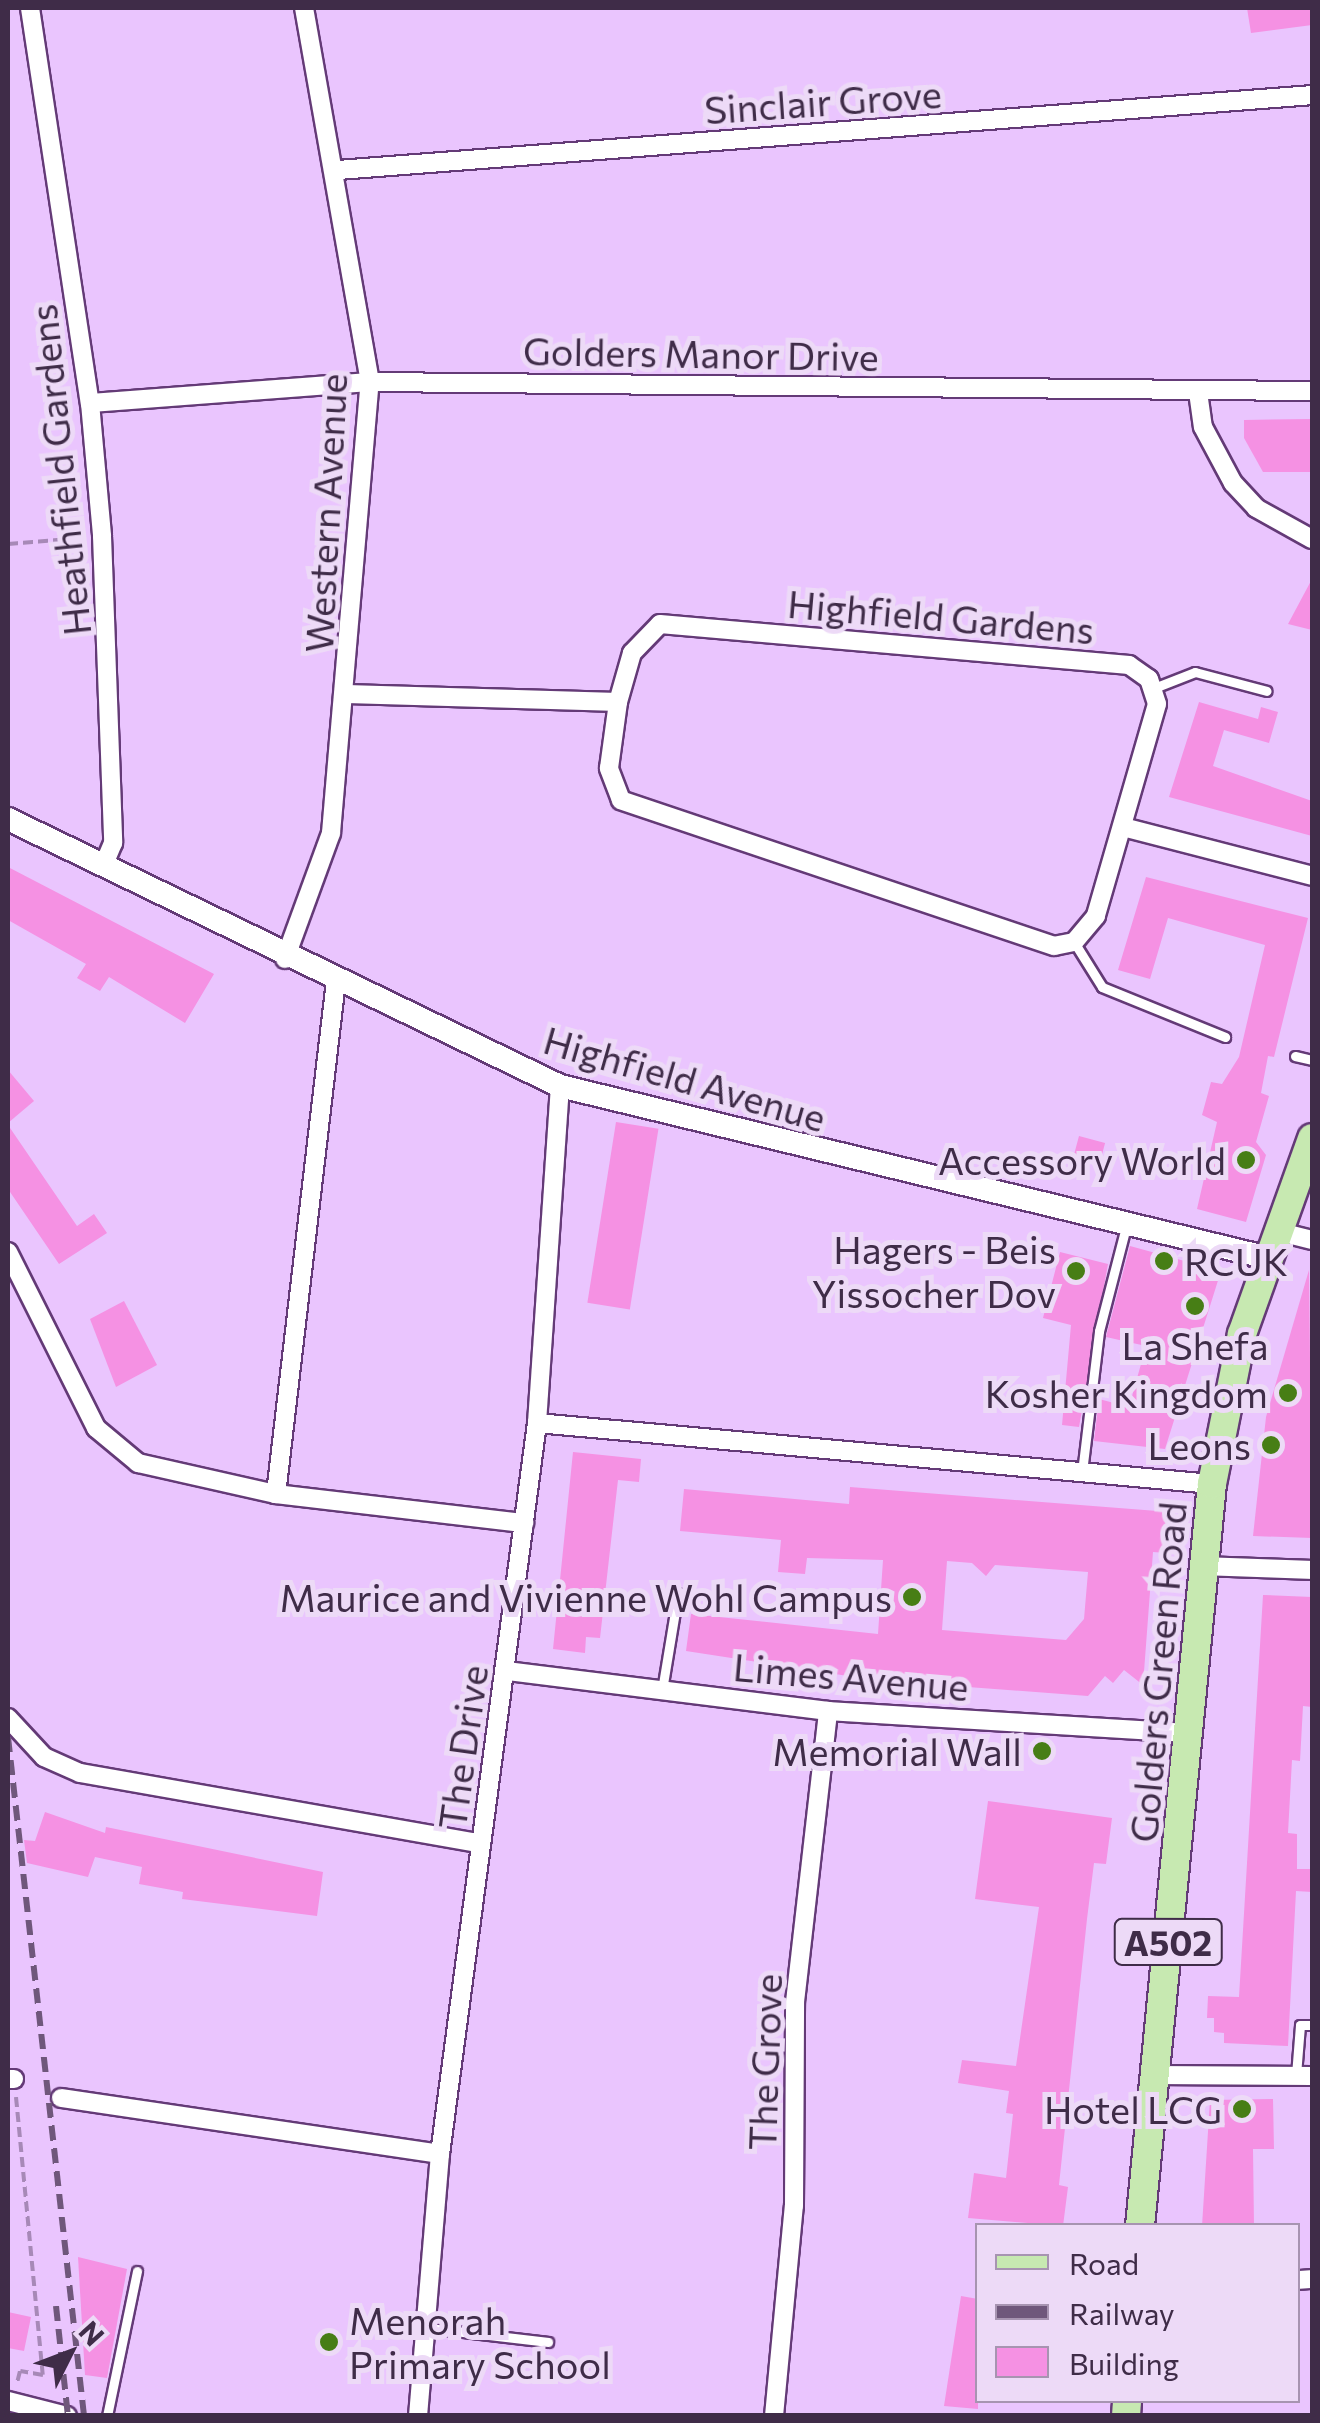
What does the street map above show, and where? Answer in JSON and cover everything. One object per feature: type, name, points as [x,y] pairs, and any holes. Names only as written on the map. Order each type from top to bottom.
[{"type":"main road","name":"Golders Green Road","points":[[1140,2223],[1191,1733],[1202,1566],[1212,1484],[1234,1364],[1312,1138]]},
{"type":"street","name":"Heathfield Gardens","points":[[30,8],[90,403],[102,536],[112,825],[103,866]]},
{"type":"street","name":"Western Avenue","points":[[285,959],[331,833],[347,694],[370,382],[338,170],[304,8]]},
{"type":"street","name":"Sinclair Grove","points":[[338,170],[1312,95]]},
{"type":"street","name":"Golders Manor Drive","points":[[90,403],[370,382],[1312,391]]},
{"type":"street","points":[[1198,392],[1203,427],[1233,483],[1256,508],[1312,539]]},
{"type":"street","name":"Highfield Gardens","points":[[1074,942],[1041,944],[621,800],[609,768],[618,702],[632,653],[660,624],[1129,666],[1154,688]]},
{"type":"street","points":[[1074,942],[1096,916],[1156,717],[1154,688]]},
{"type":"street","points":[[347,694],[618,702]]},
{"type":"street","name":"Highfield Avenue","points":[[8,819],[285,959],[560,1086],[843,1160],[1128,1220],[1274,1245]]},
{"type":"street","points":[[1123,827],[1312,876]]},
{"type":"street","points":[[276,1494],[336,981]]},
{"type":"street","name":"The Drive","points":[[418,2416],[429,2328],[440,2154],[537,1423],[560,1086]]},
{"type":"street","points":[[1274,1245],[1312,1240]]},
{"type":"street","points":[[8,1252],[109,1444],[153,1469],[276,1494],[524,1522]]},
{"type":"street","points":[[537,1423],[1212,1484]]},
{"type":"street","points":[[1202,1566],[1312,1570]]},
{"type":"street","name":"Limes Avenue","points":[[507,1671],[828,1712],[1191,1733]]},
{"type":"street","name":"The Grove","points":[[774,2416],[794,2206],[795,2002],[828,1712]]},
{"type":"street","points":[[8,1718],[44,1757],[80,1772],[481,1844]]},
{"type":"street","points":[[1154,2075],[1304,2076]]},
{"type":"street","points":[[60,2098],[440,2154]]},
{"type":"street","points":[[10,2402],[62,2415]]},
{"type":"lane","points":[[1154,688],[1195,672],[1267,691]]},
{"type":"lane","points":[[1074,942],[1102,987],[1225,1037]]},
{"type":"lane","points":[[1294,1056],[1312,1060]]},
{"type":"lane","points":[[1082,1472],[1099,1332],[1128,1220]]},
{"type":"lane","points":[[662,1690],[678,1593]]},
{"type":"lane","points":[[1304,2076],[1300,2025],[1312,2025]]},
{"type":"lane","points":[[107,2416],[137,2271]]},
{"type":"lane","points":[[429,2328],[548,2342]]},
{"type":"path","points":[[8,544],[102,536]]},
{"type":"path","points":[[10,2402],[20,2370],[43,2375],[17,2110]]},
{"type":"building","points":[[1247,8],[1312,8],[1312,25],[1251,33]]},
{"type":"building","points":[[1312,419],[1312,472],[1263,472],[1244,438],[1244,420]]},
{"type":"building","points":[[1312,579],[1312,630],[1288,624]]},
{"type":"building","points":[[1199,702],[1258,719],[1261,707],[1278,712],[1269,743],[1224,730],[1213,766],[1312,801],[1312,836],[1169,797]]},
{"type":"building","points":[[8,867],[214,974],[185,1023],[109,977],[100,991],[77,978],[86,964],[8,920]]},
{"type":"building","points":[[1146,877],[1308,918],[1274,1057],[1268,1056],[1261,1093],[1269,1096],[1256,1142],[1266,1155],[1246,1222],[1197,1209],[1217,1122],[1202,1115],[1211,1082],[1222,1084],[1239,1057],[1265,945],[1168,918],[1150,979],[1118,970]]},
{"type":"building","points":[[8,1070],[34,1101],[8,1123]]},
{"type":"building","points":[[616,1122],[658,1129],[630,1309],[587,1303]]},
{"type":"building","points":[[8,1125],[77,1226],[94,1214],[107,1233],[59,1264],[8,1189]]},
{"type":"building","points":[[1079,1136],[1105,1143],[1099,1165],[1073,1158]]},
{"type":"building","points":[[1130,1246],[1221,1271],[1165,1449],[1094,1441],[1099,1399],[1129,1407],[1146,1346],[1106,1337]]},
{"type":"building","points":[[1060,1252],[1108,1264],[1079,1427],[1062,1425],[1071,1325],[1043,1318]]},
{"type":"building","points":[[1309,1270],[1312,1538],[1253,1536],[1266,1417]]},
{"type":"building","points":[[124,1301],[157,1365],[116,1387],[90,1319]]},
{"type":"building","points":[[573,1452],[641,1459],[639,1482],[618,1480],[600,1638],[586,1637],[585,1653],[553,1649]]},
{"type":"building","name":"Maurice and Vivienne Wohl Campus","points":[[850,1487],[1170,1512],[1167,1553],[1153,1552],[1143,1685],[1124,1670],[1113,1683],[1105,1676],[1088,1696],[874,1680],[686,1651],[691,1614],[878,1634],[883,1560],[807,1558],[805,1574],[778,1572],[781,1540],[680,1531],[684,1489],[849,1504]],"holes":[[[947,1561],[972,1563],[986,1576],[995,1565],[1088,1572],[1084,1619],[1066,1640],[942,1630]]]},
{"type":"building","points":[[1263,1595],[1312,1597],[1312,1707],[1303,1706],[1300,1761],[1292,1760],[1288,1833],[1297,1834],[1297,1869],[1312,1869],[1312,1892],[1296,1891],[1288,2046],[1224,2043],[1224,2033],[1214,2032],[1214,2018],[1207,2018],[1208,1996],[1239,1997]]},
{"type":"building","points":[[988,1801],[1112,1818],[1106,1864],[1094,1863],[1087,1919],[1059,2185],[1068,2187],[1063,2223],[968,2218],[974,2173],[1006,2178],[1013,2114],[1006,2113],[1009,2091],[958,2083],[962,2060],[1016,2066],[1039,1907],[975,1899]]},
{"type":"building","points":[[45,1812],[105,1833],[106,1827],[323,1872],[317,1916],[182,1899],[183,1892],[139,1884],[142,1867],[95,1857],[88,1877],[27,1863],[24,1840],[35,1841]]},
{"type":"building","points":[[1273,2099],[1274,2149],[1253,2149],[1254,2223],[1202,2223],[1210,2100]]},
{"type":"building","points":[[78,2257],[127,2269],[107,2378],[85,2375]]},
{"type":"building","points":[[961,2296],[975,2298],[978,2409],[944,2406]]},
{"type":"building","points":[[8,2312],[31,2317],[24,2351],[8,2348]]},
{"type":"railway","points":[[8,1737],[84,2416]]},
{"type":"railway","points":[[56,2306],[68,2416]]},
{"type":"place","name":"Accessory World","points":[[1246,1160]]},
{"type":"place","name":"RCUK","points":[[1164,1261]]},
{"type":"place","name":"Hagers - Beis Yissocher Dov","points":[[1076,1271]]},
{"type":"place","name":"La Shefa","points":[[1195,1306]]},
{"type":"place","name":"Kosher Kingdom","points":[[1288,1393]]},
{"type":"place","name":"Leons","points":[[1271,1445]]},
{"type":"place","name":"Maurice and Vivienne Wohl Campus","points":[[912,1597]]},
{"type":"place","name":"Memorial Wall","points":[[1042,1751]]},
{"type":"place","name":"Hotel LCG","points":[[1242,2109]]},
{"type":"place","name":"Menorah Primary School","points":[[329,2342]]}]
